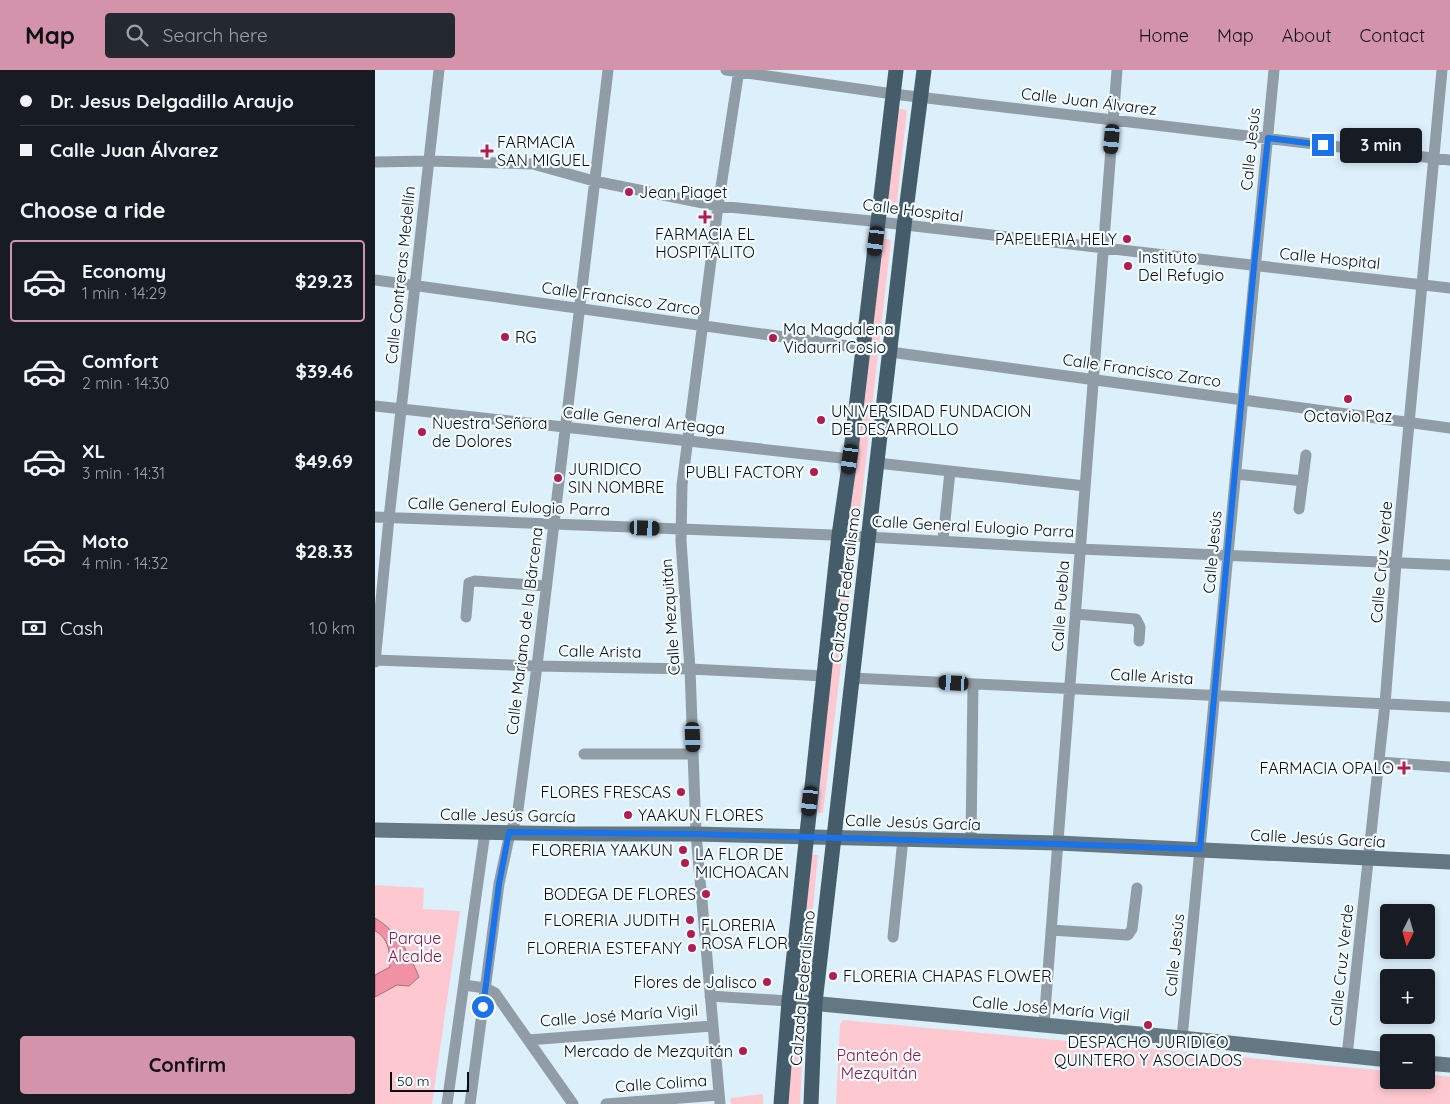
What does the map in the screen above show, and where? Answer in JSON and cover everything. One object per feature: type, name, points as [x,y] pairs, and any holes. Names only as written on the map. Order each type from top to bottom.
[{"type":"main road","name":"Calzada Federalismo","points":[[781,1104],[789,1001],[839,535],[850,459],[896,70]]},
{"type":"main road","name":"Calzada Federalismo","points":[[811,1104],[815,1004],[833,837],[924,70]]},
{"type":"street","name":"Calle Contreras Medellín","points":[[375,661],[439,70]]},
{"type":"street","name":"Calle Mariano de la Bárcena","points":[[470,1104],[499,884],[509,832],[517,817],[537,666],[608,70]]},
{"type":"street","name":"Calle Juan Álvarez","points":[[726,70],[893,94],[1450,160]]},
{"type":"street","name":"Calle Puebla","points":[[1044,1024],[1117,70]]},
{"type":"street","name":"Calle Jesús","points":[[1182,1038],[1274,70]]},
{"type":"street","name":"Calle Cruz Verde","points":[[1347,1056],[1385,704],[1396,563],[1442,70]]},
{"type":"street","name":"Calle Mezquitán","points":[[720,1100],[696,834],[690,669],[681,529],[682,486],[718,206],[739,71]]},
{"type":"street","name":"Calle Hospital","points":[[375,162],[429,161],[533,164],[594,181],[718,206],[1450,288]]},
{"type":"street","name":"Calle Francisco Zarco","points":[[375,280],[863,348]]},
{"type":"street","name":"Calle Francisco Zarco","points":[[890,352],[1450,428]]},
{"type":"street","name":"Calle General Arteaga","points":[[375,406],[850,459]]},
{"type":"street","points":[[1299,510],[1306,455]]},
{"type":"street","points":[[877,463],[1085,486]]},
{"type":"street","points":[[943,540],[950,472]]},
{"type":"street","points":[[1235,474],[1303,481]]},
{"type":"street","name":"Calle General Eulogio Parra","points":[[375,517],[839,535],[1080,549],[1450,565]]},
{"type":"street","points":[[466,617],[469,583],[475,581],[546,586]]},
{"type":"street","points":[[1075,614],[1136,619],[1139,627],[1139,641]]},
{"type":"street","name":"Calle Arista","points":[[375,661],[690,669],[824,676]]},
{"type":"street","name":"Calle Arista","points":[[852,678],[1450,707]]},
{"type":"street","points":[[971,841],[973,684]]},
{"type":"street","points":[[584,754],[693,754]]},
{"type":"street","points":[[1379,762],[1450,767]]},
{"type":"street","name":"Calle Jesús García","points":[[375,830],[806,836],[1200,849],[1450,862]]},
{"type":"street","points":[[447,1104],[485,832]]},
{"type":"street","points":[[893,936],[903,839]]},
{"type":"street","points":[[1051,930],[1128,935],[1132,929],[1137,888]]},
{"type":"street","points":[[464,985],[485,988],[495,993],[573,1104]]},
{"type":"street","name":"Calle José María Vigil","points":[[710,996],[789,1001],[1044,1024],[1380,1059]]},
{"type":"street","name":"Calle José María Vigil","points":[[528,1040],[712,1026]]},
{"type":"street","points":[[1435,1064],[1450,1065]]},
{"type":"street","name":"Calle Colima","points":[[606,1104],[720,1100]]},
{"type":"green space","points":[[895,108],[907,110],[896,210],[883,208]]},
{"type":"green space","points":[[879,238],[891,240],[859,522],[846,521]]},
{"type":"green space","points":[[842,549],[855,550],[823,813],[818,813],[822,764],[819,742]]},
{"type":"green space","points":[[806,854],[818,855],[805,992],[793,990]]},
{"type":"green space","name":"Parque Alcalde","points":[[375,885],[424,888],[423,909],[460,911],[432,1104],[375,1104]]},
{"type":"green space","points":[[790,1019],[804,1020],[800,1104],[787,1104]]},
{"type":"green space","name":"Panteón de Mezquitán","points":[[843,1020],[1380,1070],[1380,1089],[1435,1089],[1435,1075],[1450,1077],[1450,1104],[836,1104],[840,1025]]},
{"type":"green space","points":[[763,1094],[763,1104],[731,1104],[730,1098]]},
{"type":"shaded area","points":[[375,918],[397,936],[419,977],[409,986],[397,985],[375,997],[375,975],[390,967],[390,956],[386,942],[375,931]]},
{"type":"place","name":"FARMACIA SAN MIGUEL","points":[[487,151]]},
{"type":"place","name":"Jean Piaget","points":[[629,192]]},
{"type":"place","name":"FARMACIA EL HOSPITALITO","points":[[705,217]]},
{"type":"place","name":"PAPELERIA HELY","points":[[1127,239]]},
{"type":"place","name":"Instituto Del Refugio","points":[[1128,266]]},
{"type":"place","name":"RG","points":[[505,337]]},
{"type":"place","name":"Ma Magdalena Vidaurri Cosio","points":[[773,338]]},
{"type":"place","name":"Octavio Paz","points":[[1348,399]]},
{"type":"place","name":"UNIVERSIDAD FUNDACION DE DESARROLLO","points":[[821,420]]},
{"type":"place","name":"Nuestra Señora de Dolores","points":[[422,432]]},
{"type":"place","name":"PUBLI FACTORY","points":[[814,472]]},
{"type":"place","name":"JURIDICO SIN NOMBRE","points":[[558,478]]},
{"type":"place","name":"FARMACIA OPALO","points":[[1404,768]]},
{"type":"place","name":"FLORES FRESCAS","points":[[681,792]]},
{"type":"place","name":"YAAKUN FLORES","points":[[628,815]]},
{"type":"place","name":"FLORERIA YAAKUN","points":[[683,850]]},
{"type":"place","name":"LA FLOR DE MICHOACAN","points":[[685,863]]},
{"type":"place","name":"BODEGA DE FLORES","points":[[706,894]]},
{"type":"place","name":"FLORERIA JUDITH","points":[[690,920]]},
{"type":"place","name":"FLORERIA ROSA FLOR","points":[[691,934]]},
{"type":"place","name":"FLORERIA ESTEFANY","points":[[692,948]]},
{"type":"place","name":"FLORERIA CHAPAS FLOWER","points":[[833,976]]},
{"type":"place","name":"Flores de Jalisco","points":[[767,982]]},
{"type":"place","name":"DESPACHO JURIDICO QUINTERO Y ASOCIADOS","points":[[1148,1025]]},
{"type":"place","name":"Mercado de Mezquitán","points":[[743,1051]]},
{"type":"route","points":[[483,1007],[499,884],[509,832],[696,834],[1200,849],[1216,696],[1254,266],[1268,138],[1323,145]]}]
